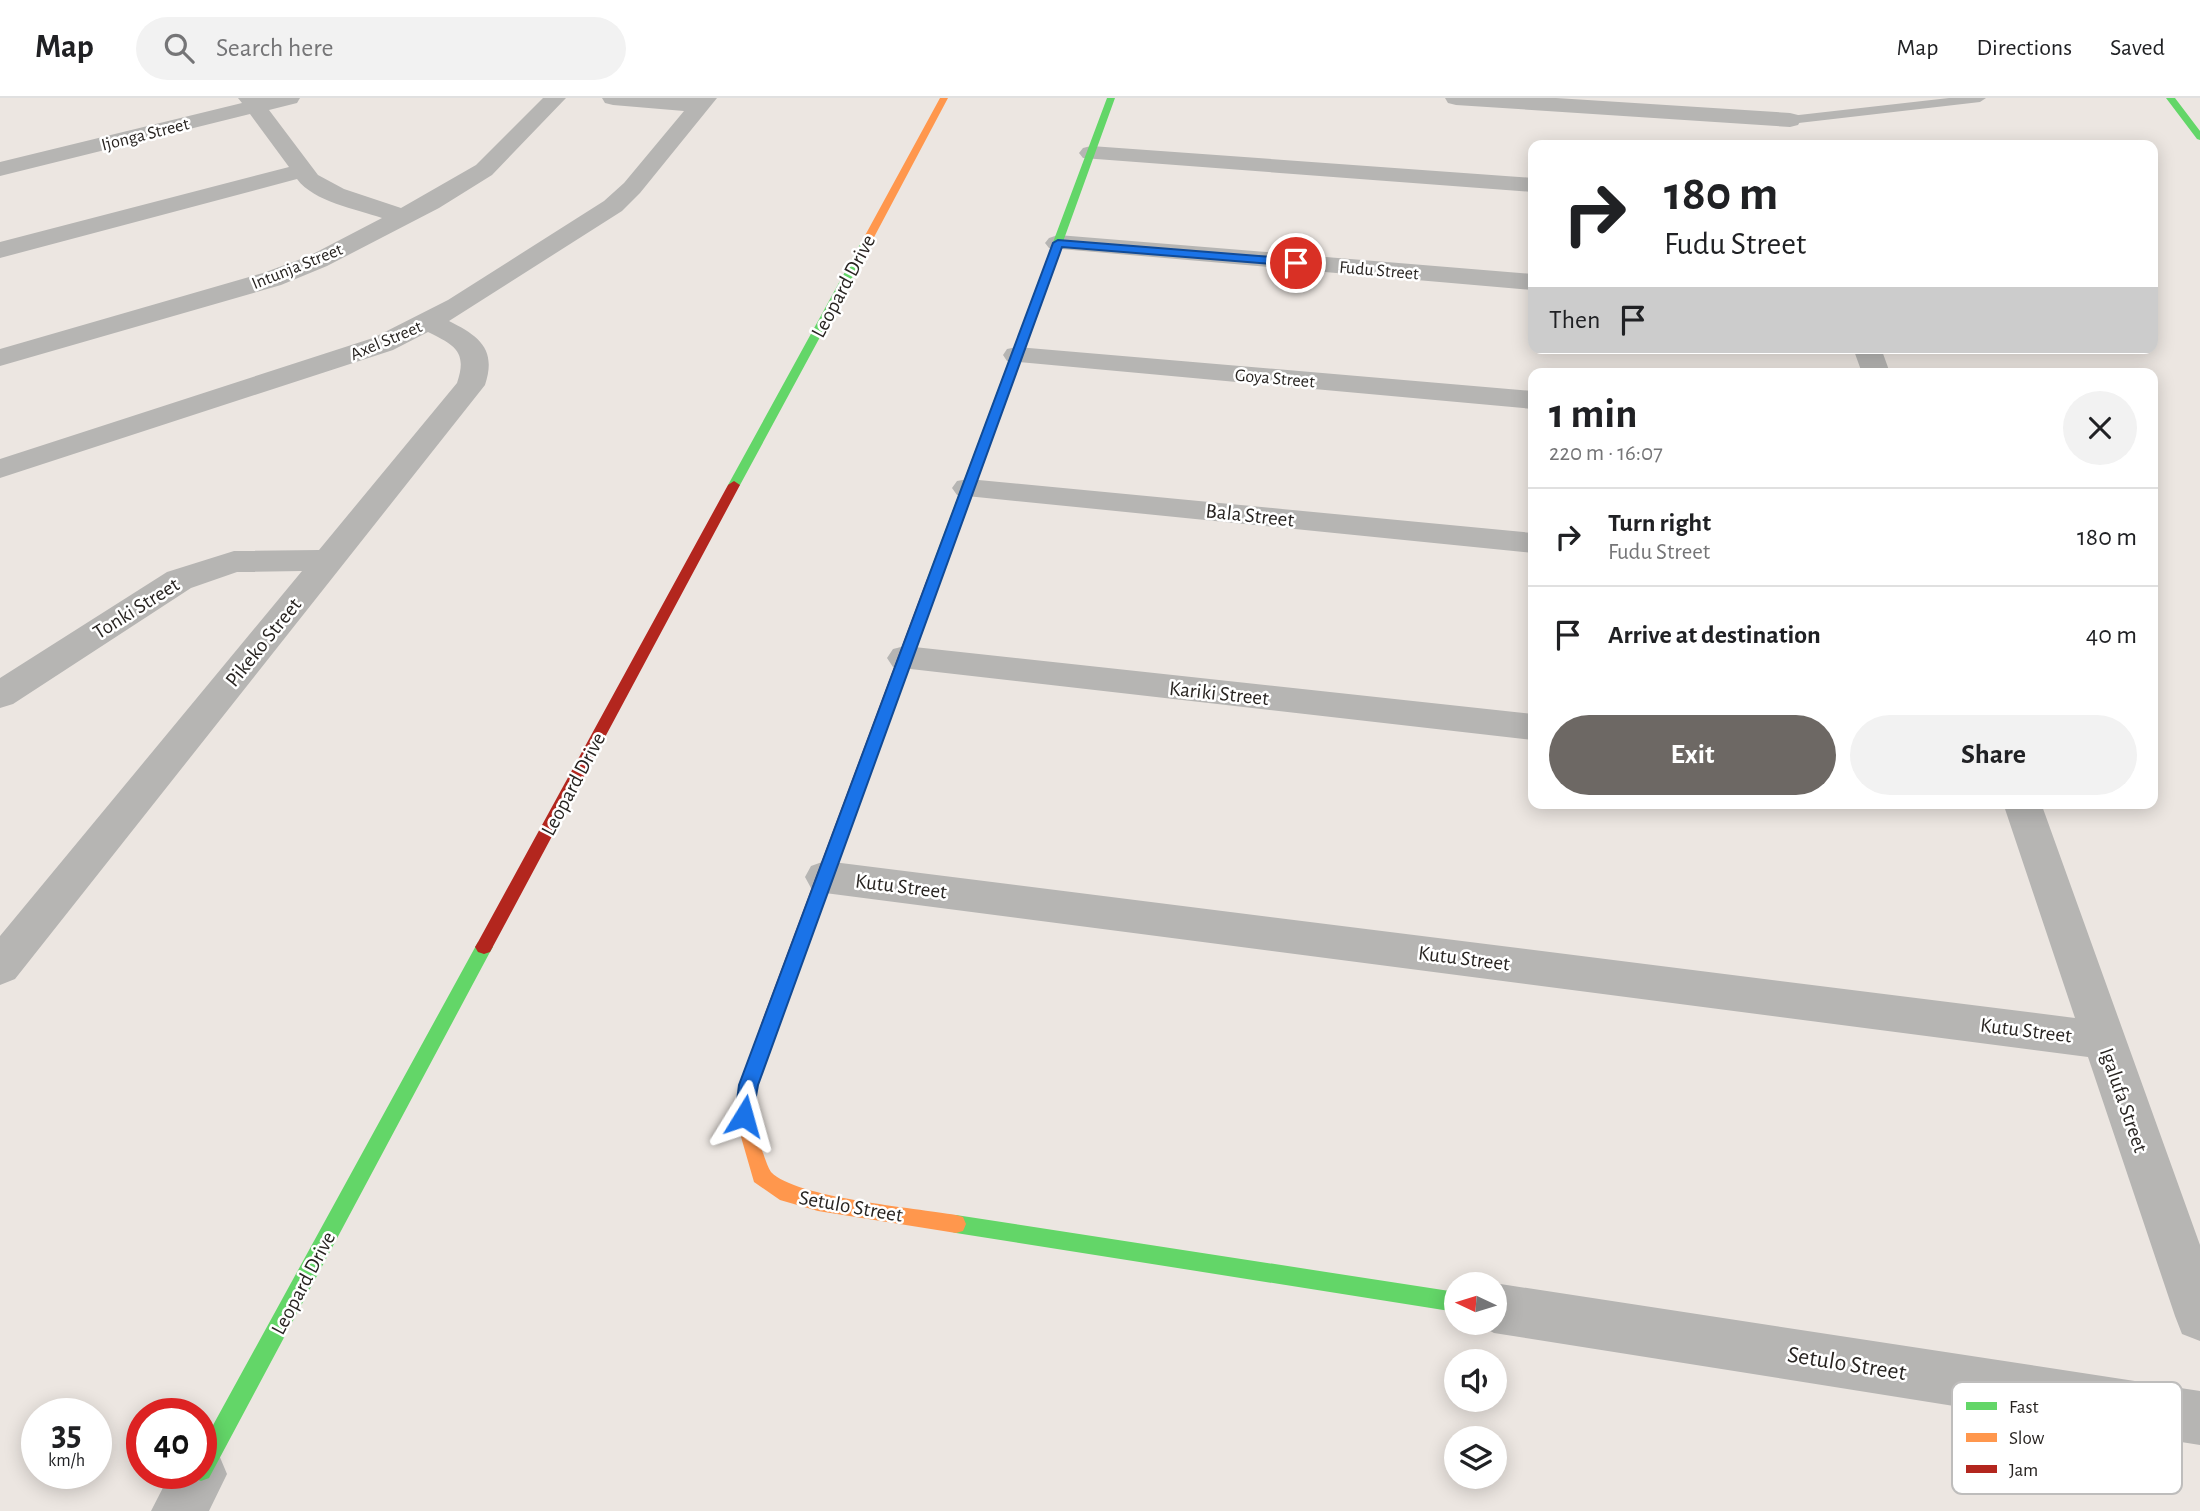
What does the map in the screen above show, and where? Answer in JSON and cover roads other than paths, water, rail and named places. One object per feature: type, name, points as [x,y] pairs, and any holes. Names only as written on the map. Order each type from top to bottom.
[{"type":"street","name":"Ijonga Street","points":[[0,169],[252,103],[289,98]]},
{"type":"street","name":"Intunja Street","points":[[0,358],[295,271],[402,217],[484,170],[555,98]]},
{"type":"street","points":[[613,98],[703,102]]},
{"type":"street","name":"Leopard Drive","points":[[217,1441],[944,98]]},
{"type":"street","name":"Setulo Street","points":[[1111,98],[748,1085],[744,1116],[761,1176],[787,1194],[818,1202],[1444,1300]]},
{"type":"street","points":[[1456,98],[1790,120]]},
{"type":"street","points":[[1782,98],[1796,140]]},
{"type":"street","points":[[2170,98],[2200,137]]},
{"type":"street","name":"Axel Street","points":[[0,469],[346,357],[430,322],[594,221],[632,188],[703,102]]},
{"type":"street","points":[[252,103],[302,171],[316,184],[335,194],[402,217]]},
{"type":"street","points":[[1091,153],[1528,185]]},
{"type":"street","points":[[0,250],[302,171]]},
{"type":"street","name":"Fudu Street","points":[[1058,243],[1528,282]]},
{"type":"street","name":"Pikeko Street","points":[[0,967],[471,385],[477,371],[476,358],[471,347],[430,322]]},
{"type":"street","name":"Goya Street","points":[[1017,355],[1528,400]]},
{"type":"street","name":"Bala Street","points":[[968,488],[1528,543]]},
{"type":"street","name":"Tonki Street","points":[[0,695],[179,580],[234,562],[328,561]]},
{"type":"street","name":"Kariki Street","points":[[905,658],[1528,726]]},
{"type":"street","name":"Igalufa Street","points":[[2024,809],[2200,1316]]},
{"type":"street","name":"Kutu Street","points":[[825,877],[2102,1040]]},
{"type":"street","name":"Setulo Street","points":[[1507,1310],[1969,1382]]},
{"type":"street","name":"Setulo Street","points":[[2182,1415],[2200,1418]]},
{"type":"street","name":"Leopard Drive","points":[[179,1511],[191,1489]]},
{"type":"lane","points":[[1790,120],[1980,98]]}]
